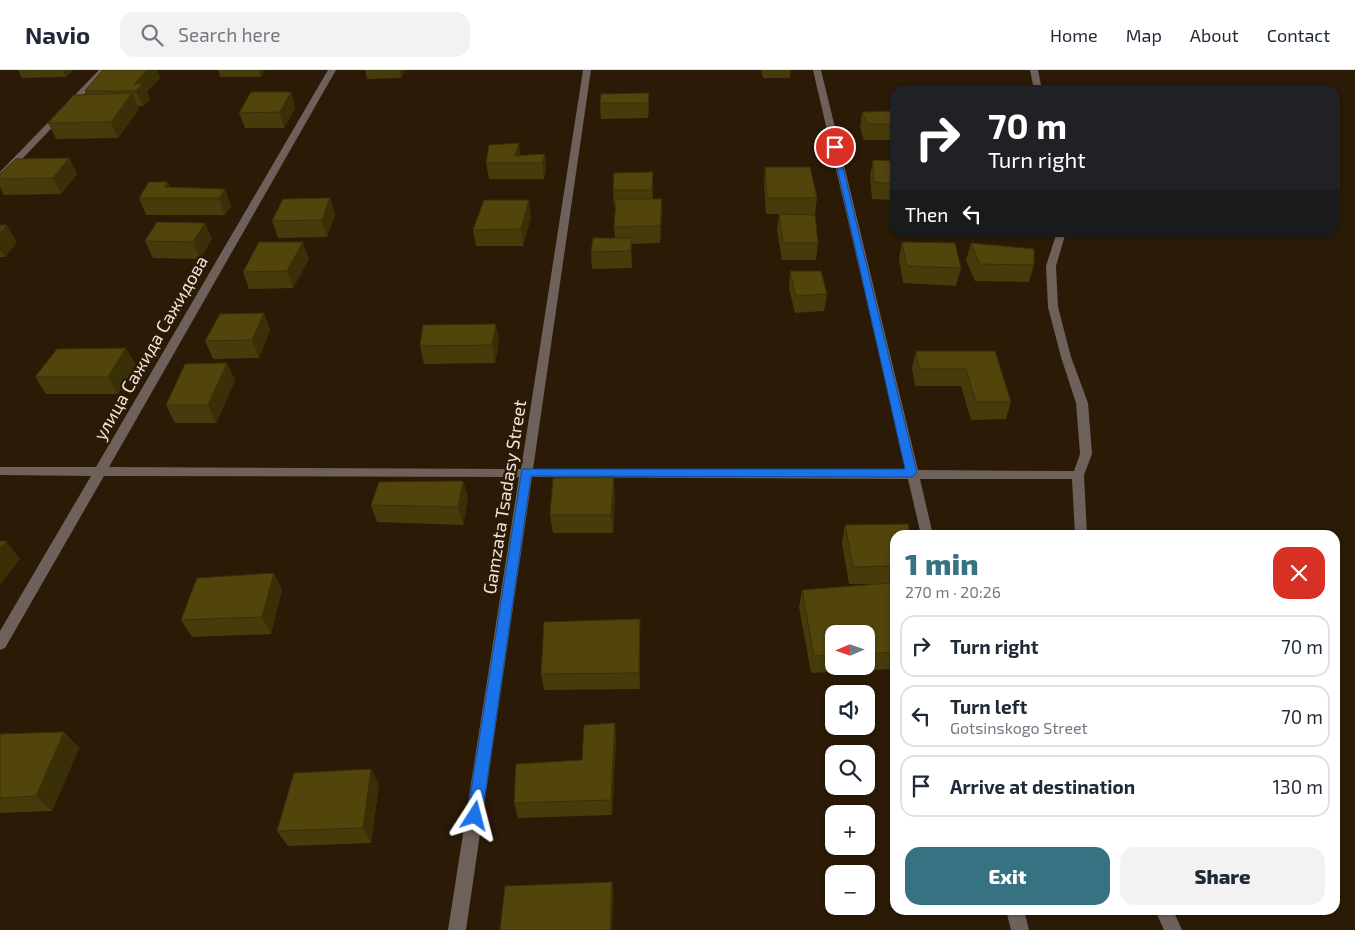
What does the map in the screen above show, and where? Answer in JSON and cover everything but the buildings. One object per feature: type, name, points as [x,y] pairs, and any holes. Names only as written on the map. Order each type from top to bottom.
[{"type":"street","points":[[0,176],[103,70]]},
{"type":"street","name":"улица Сажида Сажидова","points":[[0,644],[332,70]]},
{"type":"street","name":"Gamzata Tsadasy Street","points":[[457,930],[587,70]]},
{"type":"street","points":[[817,70],[926,530]]},
{"type":"street","points":[[1034,70],[1037,85]]},
{"type":"street","points":[[1060,237],[1051,266],[1053,307],[1066,357],[1082,403],[1086,454],[1078,475],[1081,530]]},
{"type":"street","points":[[0,471],[1078,475]]},
{"type":"street","points":[[1016,915],[1020,930]]},
{"type":"street","points":[[1166,915],[1173,930]]},
{"type":"route","points":[[475,816],[526,472],[912,473],[835,147]]}]
